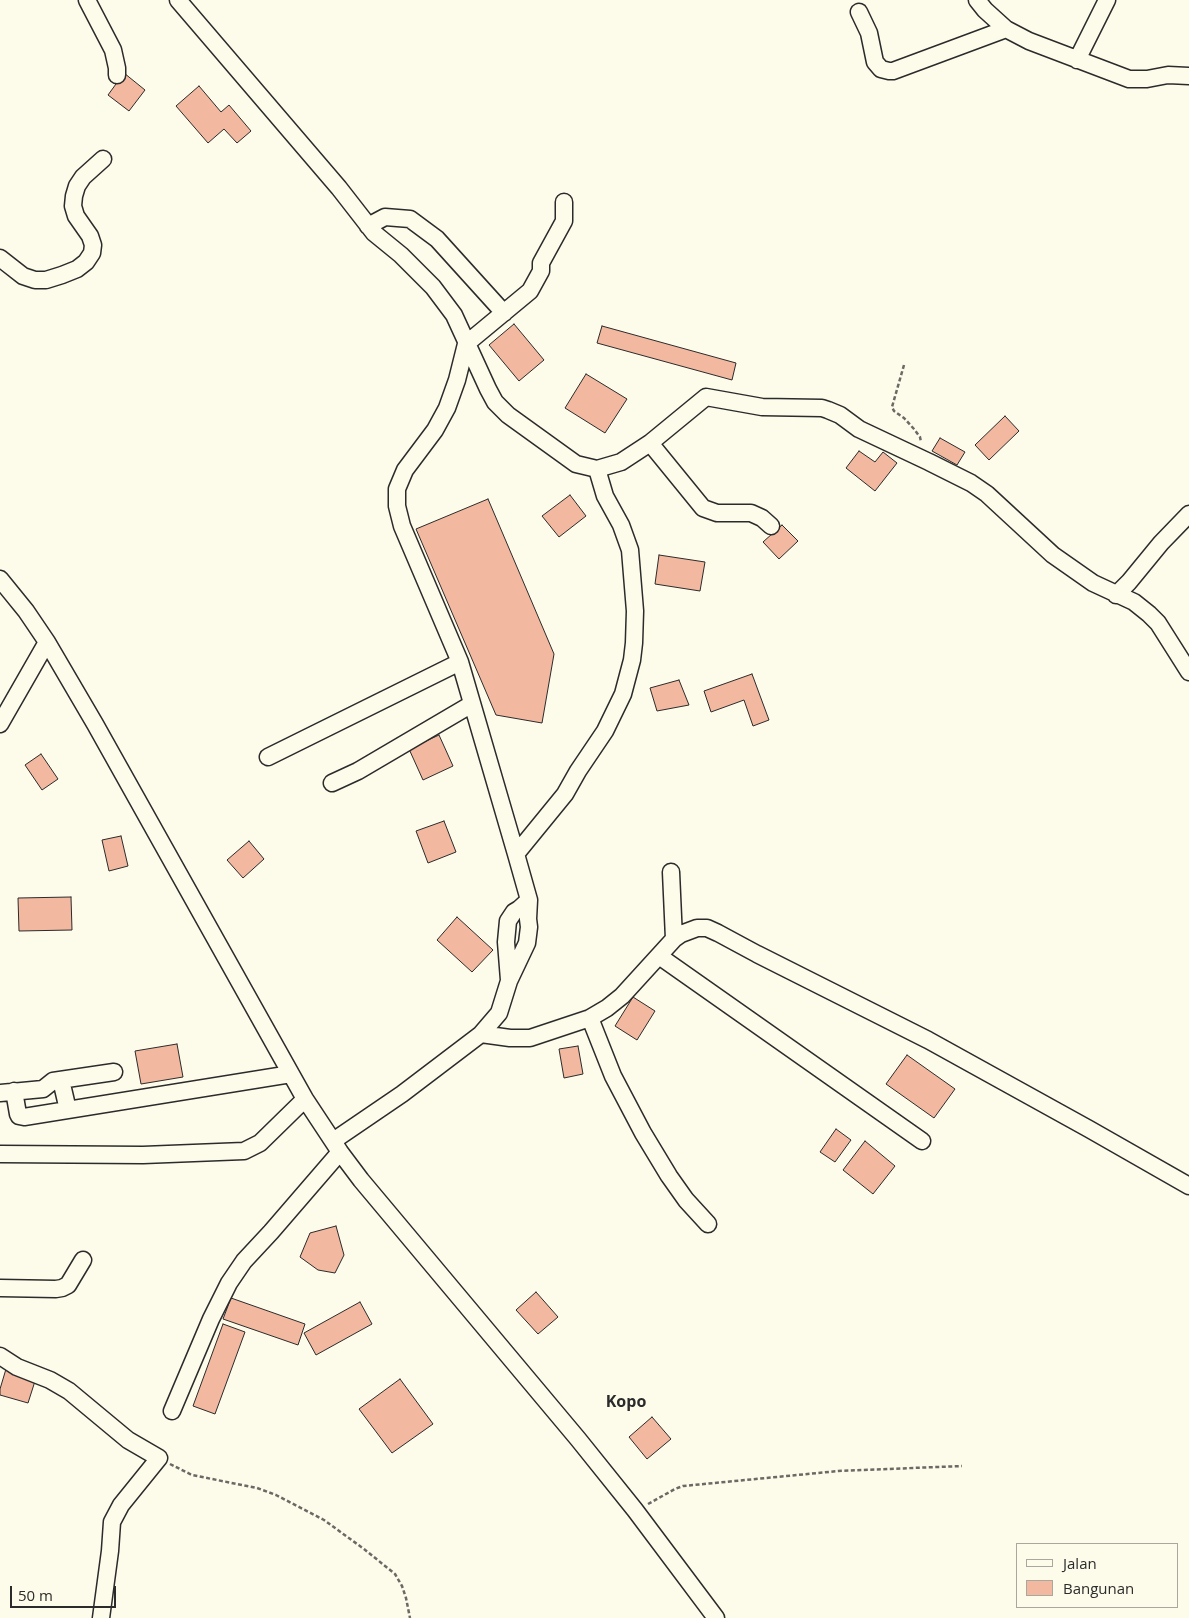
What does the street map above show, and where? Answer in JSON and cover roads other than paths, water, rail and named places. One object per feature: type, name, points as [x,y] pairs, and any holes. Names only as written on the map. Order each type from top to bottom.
[{"type":"street","points":[[87,0],[113,50],[117,75]]},
{"type":"street","points":[[178,0],[339,188],[374,233],[401,255],[433,287],[454,315],[466,344],[495,402],[508,415],[576,464],[597,469],[621,462],[650,442],[706,397],[762,407],[822,408],[828,410],[840,415],[859,429],[929,462],[983,491],[1053,555],[1093,584],[1134,602],[1149,614],[1158,623],[1189,672]]},
{"type":"street","points":[[977,0],[1006,29],[1029,41],[1129,79],[1147,79],[1168,75],[1189,76]]},
{"type":"street","points":[[1077,60],[1107,0]]},
{"type":"street","points":[[859,12],[869,33],[875,62],[880,69],[890,71],[1006,29]]},
{"type":"street","points":[[0,258],[23,276],[35,280],[46,280],[62,275],[86,262],[92,253],[94,245],[76,216],[73,206],[74,196],[83,177],[102,159]]},
{"type":"street","points":[[172,1411],[210,1319],[229,1283],[244,1261],[271,1232],[336,1146],[481,1034],[499,1013],[509,981],[527,943],[530,900],[460,662],[402,526],[397,489],[405,470],[435,430],[447,408],[457,380],[466,344],[530,291],[541,271],[540,263],[564,221],[564,202]]},
{"type":"street","points":[[368,226],[384,217],[410,219],[437,239],[504,313]]},
{"type":"street","points":[[650,442],[703,508],[716,513],[751,513],[762,518],[771,526]]},
{"type":"street","points":[[516,854],[565,794],[605,731],[623,694],[632,660],[635,611],[630,550],[621,525],[606,496],[597,469]]},
{"type":"street","points":[[1116,595],[1189,514]]},
{"type":"street","points":[[0,579],[26,611],[47,642],[305,1099],[336,1146],[361,1180],[517,1365],[635,1510],[716,1618]]},
{"type":"street","points":[[0,724],[47,642]]},
{"type":"street","points":[[268,757],[460,662]]},
{"type":"street","points":[[332,784],[358,771],[472,704]]},
{"type":"street","points":[[671,872],[674,939]]},
{"type":"street","points":[[509,981],[506,942],[508,921],[514,912],[530,900]]},
{"type":"street","points":[[481,1034],[510,1038],[530,1038],[590,1018],[622,996],[674,939],[697,928],[707,928],[928,1040],[1189,1186]]},
{"type":"street","points":[[659,956],[922,1141]]},
{"type":"street","points":[[590,1018],[613,1076],[643,1133],[686,1200],[708,1224]]},
{"type":"street","points":[[114,1072],[51,1082],[45,1088],[7,1092],[19,1116],[24,1117],[291,1074]]},
{"type":"street","points":[[61,1080],[68,1110]]},
{"type":"street","points":[[0,1154],[143,1155],[244,1151],[260,1143],[305,1099]]},
{"type":"street","points":[[0,1288],[56,1289],[64,1287],[68,1285],[83,1260]]},
{"type":"street","points":[[0,1356],[17,1367],[50,1380],[70,1391],[128,1440],[158,1458],[121,1505],[112,1522],[101,1618]]},
{"type":"district","name":"Kopo","points":[[626,1402]]}]
